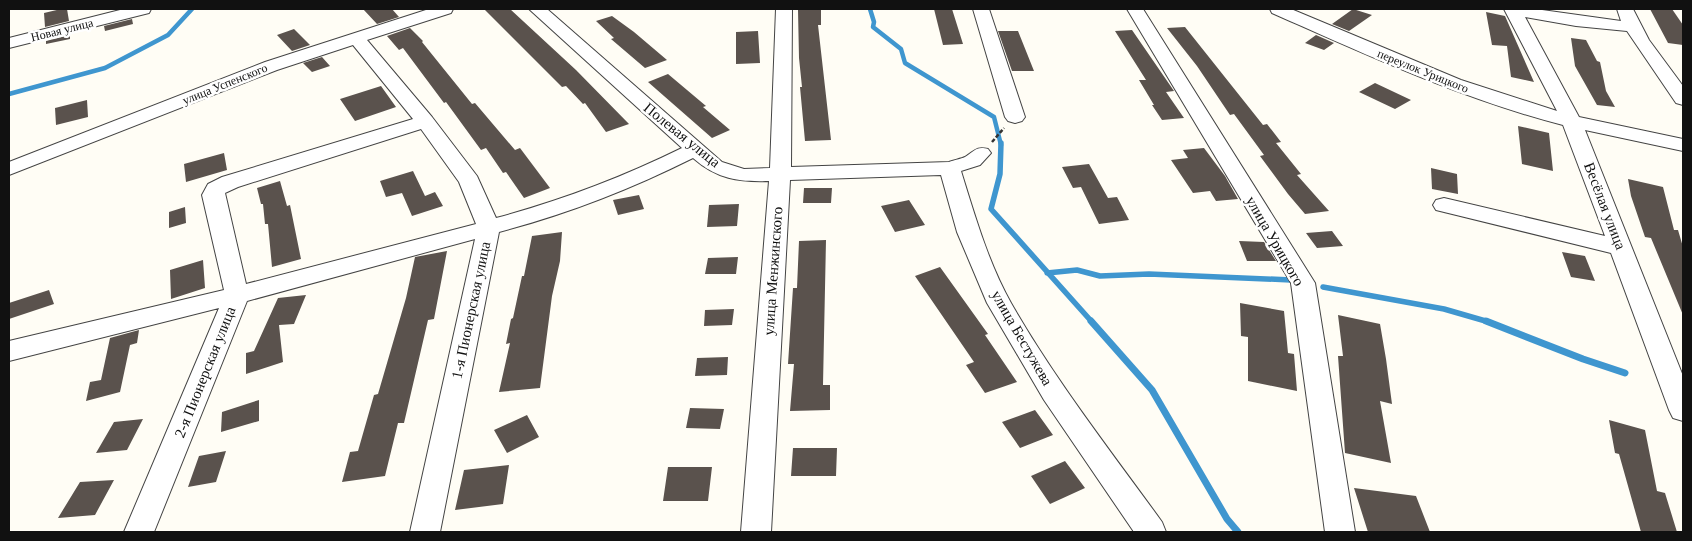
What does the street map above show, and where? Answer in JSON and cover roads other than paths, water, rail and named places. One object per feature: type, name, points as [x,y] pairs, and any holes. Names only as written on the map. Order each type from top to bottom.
[{"type":"street","name":"Новая улица","points":[[9,43],[143,9]]},
{"type":"street","name":"улица Успенского","points":[[9,170],[271,66],[444,9]]},
{"type":"street","name":"Полевая улица","points":[[537,9],[715,166],[742,175],[950,168]]},
{"type":"street","name":"улица Менжинского","points":[[756,532],[780,174],[784,9]]},
{"type":"street","points":[[981,9],[1015,117]]},
{"type":"street","name":"улица Урицкого","points":[[1134,9],[1303,283],[1340,532]]},
{"type":"street","name":"переулок Урицкого","points":[[1278,9],[1402,64],[1514,105],[1572,121],[1683,145]]},
{"type":"street","points":[[1512,9],[1576,21],[1633,26]]},
{"type":"street","name":"Весёлая улица","points":[[1512,9],[1572,121],[1621,248],[1674,365],[1683,410]]},
{"type":"street","points":[[1625,9],[1625,13],[1633,26],[1683,99]]},
{"type":"street","name":"1-я Пионерская улица","points":[[356,38],[425,121],[469,181],[489,228],[425,532]]},
{"type":"street","name":"2-я Пионерская улица","points":[[139,532],[237,295],[213,195],[216,189],[230,182],[425,121]]},
{"type":"street","points":[[9,351],[237,295],[543,213],[647,173],[695,149]]},
{"type":"street","points":[[950,168],[973,161],[981,153]]},
{"type":"street","name":"улица Бестужева","points":[[950,168],[968,232],[999,303],[1054,393],[1151,532]]},
{"type":"street","points":[[1444,205],[1621,248]]},
{"type":"waterway","points":[[9,94],[105,68],[168,35],[192,9]]},
{"type":"waterway","points":[[870,9],[874,22],[873,27],[901,49],[905,63],[994,117],[1001,145]]},
{"type":"waterway","points":[[1001,145],[1000,174],[991,209],[1048,273]]},
{"type":"waterway","points":[[1048,273],[1077,270],[1100,276],[1149,274],[1291,280]]},
{"type":"waterway","points":[[1048,273],[1092,322]]},
{"type":"waterway","points":[[1323,287],[1444,309],[1487,322]]},
{"type":"waterway","points":[[1091,321],[1152,390],[1227,519],[1238,532]]},
{"type":"waterway","points":[[1487,322],[1583,359],[1625,373]]}]
